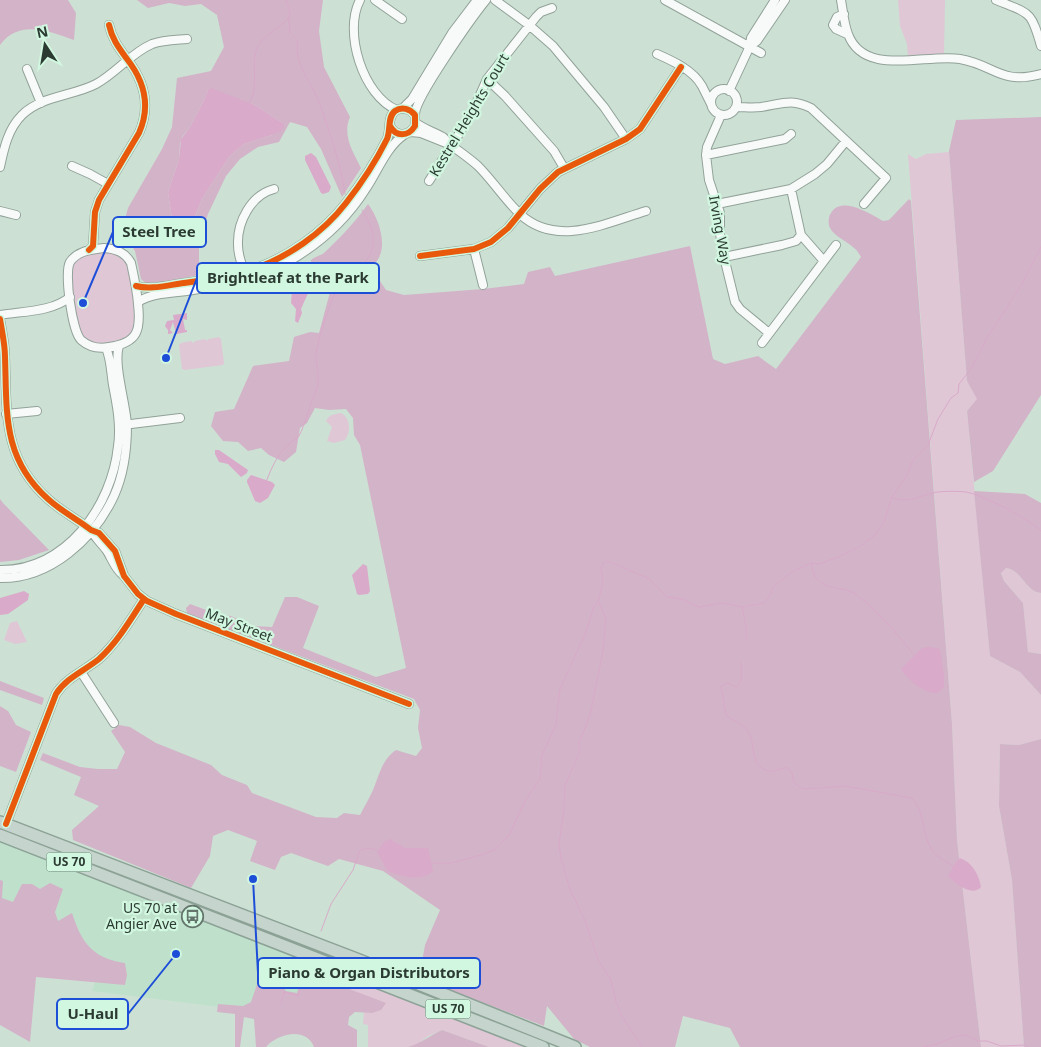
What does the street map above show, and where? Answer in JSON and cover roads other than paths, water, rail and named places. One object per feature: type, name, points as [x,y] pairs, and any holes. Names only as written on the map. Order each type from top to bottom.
[{"type":"highway","name":"US 70","points":[[1,829],[40,842],[51,842],[576,1047]]},
{"type":"highway","name":"US 70","points":[[1,829],[543,1047]]},
{"type":"street","points":[[360,0],[354,18],[355,43],[365,74],[384,103],[390,124],[396,133],[421,133],[443,143],[450,144]]},
{"type":"street","points":[[375,0],[402,18]]},
{"type":"street","points":[[136,286],[149,288],[227,276],[246,276],[302,244],[331,220],[360,183],[387,138],[391,115],[412,99],[452,33],[477,0]]},
{"type":"street","points":[[138,302],[150,297],[203,289],[270,271],[307,250],[327,234],[352,209],[395,142],[408,133],[415,119],[414,110],[418,103],[461,34],[486,0]]},
{"type":"street","points":[[495,0],[529,25],[548,42],[604,107],[626,139]]},
{"type":"street","points":[[665,0],[761,53]]},
{"type":"street","points":[[729,91],[750,46],[751,38],[775,0]]},
{"type":"street","points":[[750,46],[757,41],[785,0]]},
{"type":"street","points":[[841,0],[847,34],[857,48],[880,60],[950,58],[973,62],[1002,76],[1014,78],[1041,74]]},
{"type":"street","points":[[996,0],[1029,15],[1035,25],[1041,46]]},
{"type":"street","name":"Kestrel Heights Court","points":[[429,182],[450,144],[470,115],[487,79],[529,25],[541,12],[552,8]]},
{"type":"street","points":[[844,14],[837,17],[833,25],[836,29],[847,34]]},
{"type":"street","points":[[89,250],[93,246],[95,212],[99,200],[132,146],[144,121],[146,109],[142,82],[129,60],[117,46],[111,35],[110,25]]},
{"type":"street","points":[[0,167],[6,141],[16,121],[27,110],[41,103],[95,84],[152,44],[186,39]]},
{"type":"street","points":[[657,54],[670,59],[688,71],[702,85],[714,111],[720,115],[728,115],[736,107],[762,107],[789,101],[801,103],[812,108],[886,178],[864,204]]},
{"type":"street","points":[[420,256],[474,248],[491,242],[508,228],[550,179],[564,168],[626,139],[640,129],[681,67]]},
{"type":"street","points":[[28,69],[41,103]]},
{"type":"street","points":[[487,79],[506,96],[554,151],[564,168]]},
{"type":"street","points":[[702,85],[729,91],[735,96],[736,107]]},
{"type":"street","points":[[711,104],[712,97],[720,90]]},
{"type":"street","points":[[384,103],[400,109],[410,110],[415,119],[445,138],[478,166],[519,213],[527,220],[544,229],[566,232],[590,228],[646,211]]},
{"type":"street","name":"Irving Way","points":[[720,115],[707,146],[706,155],[709,180],[718,204],[724,257],[736,302],[740,310],[769,332]]},
{"type":"street","points":[[706,155],[785,139],[791,134]]},
{"type":"street","points":[[718,204],[791,189],[827,164],[846,141]]},
{"type":"street","points":[[72,166],[108,184]]},
{"type":"street","points":[[246,276],[238,247],[245,215],[257,198],[266,191],[274,189]]},
{"type":"street","points":[[791,189],[801,235],[824,260]]},
{"type":"street","points":[[0,211],[16,215]]},
{"type":"street","points":[[724,257],[796,241],[801,235]]},
{"type":"street","points":[[94,237],[104,248]]},
{"type":"street","points":[[762,343],[836,245]]},
{"type":"street","points":[[104,248],[120,251],[131,263],[140,320],[137,333],[127,342],[106,348],[92,347],[81,340],[75,329],[67,274],[68,267],[76,255],[89,250],[104,248]]},
{"type":"street","points":[[474,248],[483,285]]},
{"type":"street","points":[[0,315],[53,307],[62,304],[70,297]]},
{"type":"street","points":[[53,307],[72,311]]},
{"type":"street","name":"May Street","points":[[0,319],[4,345],[2,371],[6,414],[15,451],[31,481],[47,499],[88,528],[99,533],[116,551],[124,576],[144,599],[219,631],[409,704]]},
{"type":"street","points":[[118,346],[123,425]]},
{"type":"street","points":[[0,570],[20,568],[49,557],[88,528],[107,510],[120,479],[127,446],[106,348]]},
{"type":"street","points":[[6,414],[37,411]]},
{"type":"street","points":[[123,425],[180,418]]},
{"type":"street","points":[[0,578],[22,576],[53,564],[71,551],[88,528]]},
{"type":"street","points":[[1,829],[56,694],[67,681],[105,653],[144,599]]},
{"type":"street","points":[[81,672],[114,723]]},
{"type":"waterway","points":[[248,105],[254,92],[256,51],[262,41],[289,17],[290,13],[286,0]]},
{"type":"waterway","points":[[289,18],[290,33],[298,41],[298,58],[317,97],[335,149],[345,194]]},
{"type":"waterway","points":[[266,482],[277,458],[299,436],[305,421],[318,382],[316,355],[319,341],[334,295],[371,253],[373,246],[372,232],[362,210]]},
{"type":"waterway","points":[[432,863],[451,863],[481,855],[496,849],[509,835],[525,801],[540,779],[542,755],[556,724],[560,689],[586,632],[594,606],[598,602],[603,582],[601,568],[604,562],[610,562],[650,579],[667,597],[682,599],[699,607],[723,603],[742,607],[764,603],[774,586],[793,571],[812,563],[819,564],[859,547],[875,535],[884,522],[892,497],[907,475],[913,460],[928,445],[938,419],[951,398],[958,393],[959,384],[971,369],[988,336],[1022,284],[1041,247]]},
{"type":"waterway","points":[[341,276],[348,278]]},
{"type":"waterway","points":[[893,498],[905,500],[938,492],[966,492],[1005,508],[1027,520],[1041,531]]},
{"type":"waterway","points":[[812,563],[814,575],[817,579],[830,587],[851,592],[863,600],[886,622],[914,655]]},
{"type":"waterway","points":[[599,603],[606,618],[603,651],[590,715],[579,743],[579,754],[565,785],[559,844],[561,859],[570,889],[585,921],[598,960],[611,980],[621,1015],[642,1047]]},
{"type":"waterway","points":[[742,607],[746,626],[746,640]]},
{"type":"waterway","points":[[741,662],[742,676],[739,685],[736,687],[728,683],[721,686],[726,715],[748,731],[758,765],[769,771],[788,768],[792,773],[794,783],[803,789],[845,786],[912,798],[919,809],[926,837],[932,850],[954,867]]},
{"type":"waterway","points":[[321,931],[331,904],[353,870],[360,850],[368,848],[377,850]]},
{"type":"waterway","points":[[281,1003],[284,992],[298,996],[304,976]]},
{"type":"waterway","points":[[923,1047],[937,1044],[956,1036],[966,1035],[978,1041],[987,1041],[1001,1046],[1024,1045],[1028,1047]]},
{"type":"place","name":"Steel Tree","points":[[83,303]]},
{"type":"place","name":"Brightleaf at the Park","points":[[166,358]]},
{"type":"place","name":"Piano & Organ Distributors","points":[[253,879]]},
{"type":"place","name":"US 70 at Angier Ave","points":[[193,916]]},
{"type":"place","name":"U-Haul","points":[[176,954]]}]
